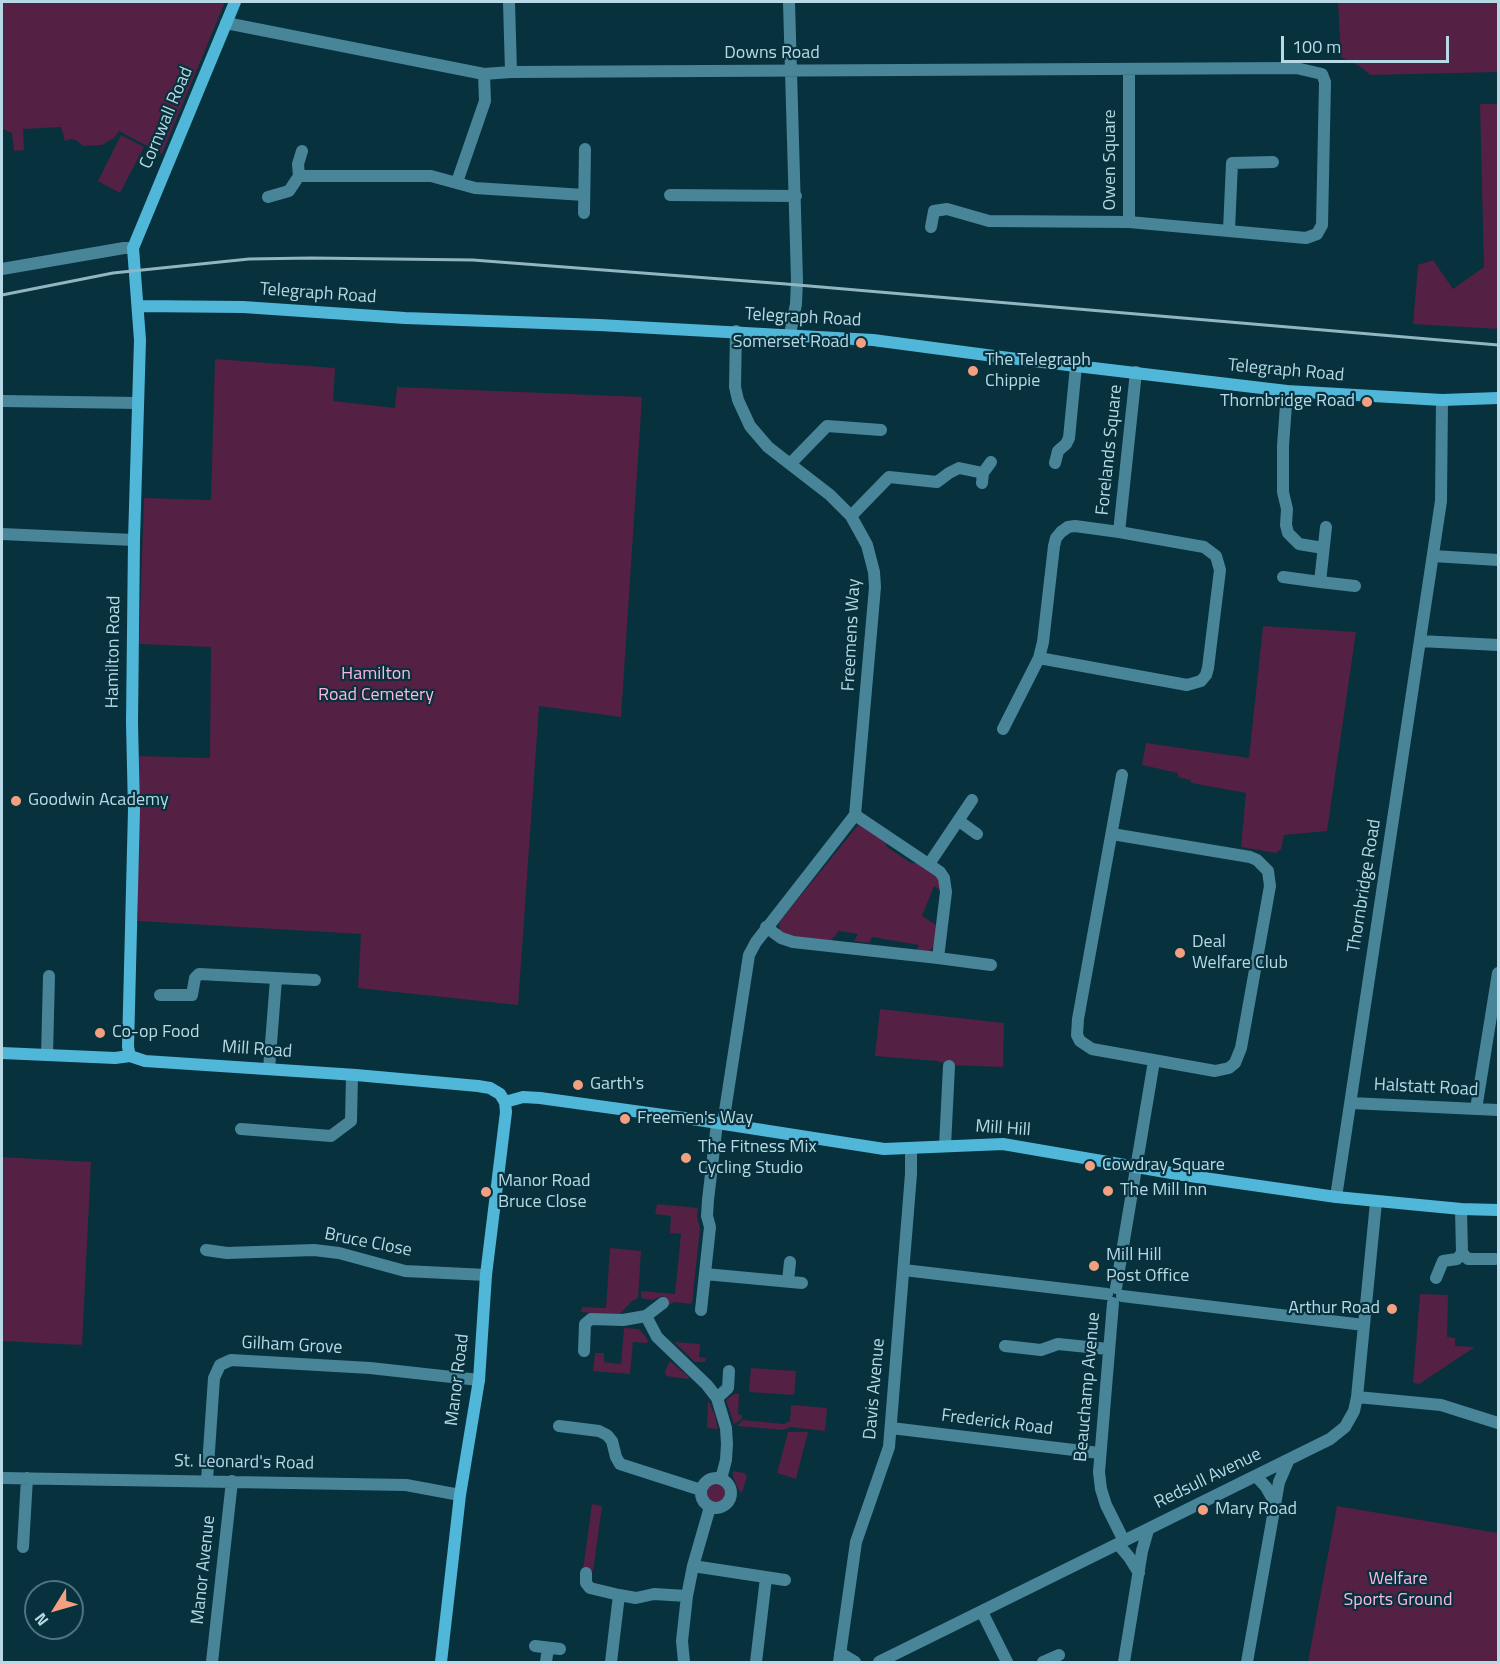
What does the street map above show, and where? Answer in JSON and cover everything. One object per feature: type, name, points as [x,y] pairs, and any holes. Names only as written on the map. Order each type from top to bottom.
[{"type":"street","name":"Cornwall Road","points":[[133,249],[235,2]]},
{"type":"street","points":[[509,2],[511,72]]},
{"type":"street","points":[[789,2],[797,280],[796,304],[790,334]]},
{"type":"street","name":"Downs Road","points":[[226,23],[484,74],[511,72],[1296,68],[1322,74]]},
{"type":"street","name":"Owen Square","points":[[1129,69],[1129,222],[1306,238],[1317,234],[1322,225],[1325,82],[1322,74]]},
{"type":"street","points":[[457,182],[485,101],[484,74]]},
{"type":"street","points":[[584,213],[585,149]]},
{"type":"street","points":[[268,197],[288,191],[299,176],[298,164],[302,151]]},
{"type":"street","points":[[1229,230],[1232,163],[1273,162]]},
{"type":"street","points":[[299,176],[431,176],[475,188],[584,195]]},
{"type":"street","points":[[670,195],[796,196]]},
{"type":"street","points":[[931,226],[934,211],[947,209],[989,221],[1129,222]]},
{"type":"street","points":[[2,269],[124,248],[133,249]]},
{"type":"street","name":"Hamilton Road","points":[[130,1056],[128,1047],[134,810],[132,723],[134,540],[140,340],[133,249]]},
{"type":"street","name":"Telegraph Road","points":[[138,306],[243,307],[405,318],[790,334],[873,340],[1287,391],[1442,400],[1498,398]]},
{"type":"street","name":"Freemens Way","points":[[736,332],[735,387],[750,426],[762,441],[830,495],[851,516],[867,545],[874,572],[875,587],[855,815]]},
{"type":"street","points":[[1055,463],[1058,451],[1069,438],[1076,366]]},
{"type":"street","name":"Forelands Square","points":[[1119,532],[1136,372]]},
{"type":"street","points":[[1287,391],[1283,446],[1286,525],[1288,533],[1299,544],[1323,548]]},
{"type":"street","name":"Thornbridge Road","points":[[1336,1197],[1441,501],[1442,400]]},
{"type":"street","points":[[2,401],[138,403]]},
{"type":"street","points":[[790,464],[827,426],[881,430]]},
{"type":"street","points":[[851,516],[888,477],[937,482],[959,468],[982,478],[991,462]]},
{"type":"street","name":"Forelands Square","points":[[1003,729],[1039,658],[1056,538],[1068,527],[1119,532],[1204,547],[1220,562],[1206,675],[1201,681],[1187,685],[1039,658]]},
{"type":"street","points":[[1320,582],[1326,527]]},
{"type":"street","points":[[2,534],[134,540]]},
{"type":"street","points":[[1433,556],[1498,560]]},
{"type":"street","points":[[1283,577],[1355,586]]},
{"type":"street","points":[[1420,640],[1498,645]]},
{"type":"street","points":[[1112,834],[1250,857],[1264,865],[1270,879],[1241,1048],[1235,1063],[1229,1068],[1215,1071],[1092,1049],[1080,1041],[1077,1035],[1122,775]]},
{"type":"street","points":[[929,864],[972,801]]},
{"type":"street","points":[[701,1310],[710,1227],[707,1216],[720,1123],[749,954],[766,927],[855,815],[940,872],[946,885],[938,958]]},
{"type":"street","points":[[959,821],[977,834]]},
{"type":"street","points":[[766,927],[781,938],[793,942],[992,966]]},
{"type":"street","points":[[1476,1109],[1498,973]]},
{"type":"street","points":[[160,995],[192,995],[195,978],[199,974],[315,980]]},
{"type":"street","points":[[47,1055],[49,976]]},
{"type":"street","points":[[269,1069],[276,979]]},
{"type":"street","name":"Mill Road","points":[[2,1053],[115,1058],[130,1056],[145,1061],[478,1086],[490,1088],[500,1094],[505,1102]]},
{"type":"street","points":[[1136,1166],[1155,1061]]},
{"type":"street","points":[[945,1146],[949,1066]]},
{"type":"street","points":[[241,1129],[331,1136],[351,1120],[352,1075]]},
{"type":"street","name":"Mill Hill","points":[[505,1102],[523,1097],[540,1098],[884,1149],[1004,1144],[1183,1175],[1336,1197],[1461,1209],[1498,1210]]},
{"type":"street","name":"Manor Road","points":[[441,1662],[459,1495],[479,1380],[486,1275],[506,1112],[505,1102]]},
{"type":"street","name":"Halstatt Road","points":[[1351,1103],[1498,1110]]},
{"type":"street","name":"Davis Avenue","points":[[839,1658],[856,1542],[889,1447],[904,1270],[911,1149]]},
{"type":"street","name":"Beauchamp Avenue","points":[[1121,1543],[1101,1489],[1099,1453],[1114,1295],[1136,1166]]},
{"type":"street","name":"Redsull Avenue","points":[[879,1662],[1330,1439],[1345,1427],[1354,1411],[1357,1397],[1376,1202]]},
{"type":"street","points":[[1436,1278],[1443,1261],[1457,1259],[1462,1253],[1461,1209]]},
{"type":"street","name":"Bruce Close","points":[[206,1250],[227,1253],[314,1250],[339,1253],[405,1270],[486,1275]]},
{"type":"street","points":[[1462,1253],[1468,1259],[1495,1259]]},
{"type":"street","points":[[788,1281],[790,1262]]},
{"type":"street","points":[[904,1270],[1364,1325]]},
{"type":"street","points":[[705,1274],[802,1283]]},
{"type":"street","points":[[584,1351],[585,1324],[591,1319],[623,1320],[646,1316],[663,1304]]},
{"type":"street","points":[[646,1316],[657,1337],[707,1385],[717,1398],[726,1428],[727,1444],[721,1479]]},
{"type":"street","points":[[1005,1346],[1041,1350],[1058,1344],[1108,1349]]},
{"type":"street","name":"Gilham Grove","points":[[207,1480],[214,1378],[220,1365],[231,1360],[370,1368],[479,1380]]},
{"type":"street","points":[[717,1398],[728,1388],[729,1371]]},
{"type":"street","points":[[1357,1397],[1442,1405],[1498,1423]]},
{"type":"street","points":[[559,1426],[599,1431],[612,1441],[620,1464],[701,1490]]},
{"type":"street","name":"Frederick Road","points":[[891,1428],[1099,1453]]},
{"type":"street","points":[[1247,1662],[1279,1482],[1289,1459]]},
{"type":"street","points":[[1256,1476],[1266,1487],[1275,1503]]},
{"type":"street","name":"St. Leonard's Road","points":[[2,1478],[406,1485],[459,1495]]},
{"type":"street","points":[[23,1547],[27,1478]]},
{"type":"street","points":[[721,1479],[729,1485],[731,1496],[722,1507],[710,1507],[703,1500],[701,1490],[706,1481],[721,1479]]},
{"type":"street","name":"Manor Avenue","points":[[212,1662],[231,1481]]},
{"type":"street","points":[[684,1662],[682,1641],[687,1596],[710,1507]]},
{"type":"street","points":[[1124,1662],[1148,1530]]},
{"type":"street","points":[[1121,1543],[1139,1573]]},
{"type":"street","points":[[693,1566],[785,1580]]},
{"type":"street","points":[[586,1573],[586,1583],[590,1588],[619,1595],[636,1598],[654,1594],[687,1596]]},
{"type":"street","points":[[756,1662],[766,1578]]},
{"type":"street","points":[[611,1662],[619,1595]]},
{"type":"street","points":[[982,1612],[1007,1662]]},
{"type":"street","points":[[535,1646],[554,1649],[546,1662]]},
{"type":"street","points":[[1043,1662],[1059,1655]]},
{"type":"street","points":[[839,1658],[855,1662]]},
{"type":"green space","points":[[2,2],[225,2],[162,154],[119,131],[114,138],[102,145],[83,146],[76,140],[65,141],[61,127],[23,129],[24,150],[14,151],[12,133],[2,130]]},
{"type":"green space","points":[[1338,2],[1498,2],[1498,72],[1370,75],[1361,67],[1341,57]]},
{"type":"green space","points":[[1480,104],[1498,104],[1498,329],[1413,324],[1418,265],[1433,260],[1453,289],[1484,267]]},
{"type":"green space","points":[[121,135],[144,147],[120,193],[98,181]]},
{"type":"green space","name":"Hamilton Road Cemetery","points":[[215,359],[335,368],[333,401],[395,408],[397,387],[642,397],[621,717],[539,706],[518,1005],[358,988],[361,934],[138,921],[137,756],[210,758],[211,647],[139,644],[144,498],[211,500]]},
{"type":"green space","points":[[1263,626],[1356,632],[1327,831],[1284,835],[1281,849],[1276,853],[1241,847],[1246,793],[1191,783],[1191,780],[1178,777],[1178,773],[1142,765],[1146,743],[1249,758]]},
{"type":"green space","points":[[859,824],[885,840],[887,847],[911,863],[919,863],[937,875],[943,892],[934,886],[922,916],[938,928],[934,946],[928,952],[916,952],[919,945],[872,937],[869,943],[854,941],[858,934],[839,931],[829,943],[791,939],[780,931],[780,921]]},
{"type":"green space","points":[[880,1009],[1004,1023],[1003,1067],[947,1065],[938,1061],[875,1056]]},
{"type":"green space","points":[[2,1157],[91,1162],[82,1345],[2,1341]]},
{"type":"green space","points":[[657,1204],[698,1208],[697,1217],[700,1228],[692,1304],[674,1302],[669,1305],[663,1296],[652,1300],[641,1298],[641,1291],[675,1294],[681,1234],[670,1233],[671,1216],[655,1214]]},
{"type":"green space","points":[[610,1248],[641,1251],[638,1298],[619,1315],[581,1312],[582,1307],[606,1308]]},
{"type":"green space","points":[[1420,1294],[1448,1295],[1447,1337],[1455,1338],[1455,1346],[1475,1347],[1419,1384],[1413,1383]]},
{"type":"green space","points":[[624,1328],[639,1329],[648,1340],[647,1343],[633,1342],[630,1374],[593,1371],[595,1353],[604,1353],[604,1362],[621,1364]]},
{"type":"green space","points":[[674,1342],[700,1344],[699,1357],[706,1358],[705,1362],[695,1362]]},
{"type":"green space","points":[[670,1361],[689,1377],[688,1379],[666,1376],[665,1371]]},
{"type":"green space","points":[[751,1368],[796,1371],[794,1395],[749,1392]]},
{"type":"green space","points":[[734,1394],[739,1394],[738,1414],[742,1415],[742,1419],[734,1424],[726,1400]]},
{"type":"green space","points":[[708,1400],[715,1415],[718,1429],[707,1428]]},
{"type":"green space","points":[[791,1405],[827,1408],[825,1431],[790,1427],[784,1430],[737,1426],[743,1420],[784,1424],[790,1421]]},
{"type":"green space","points":[[788,1432],[808,1432],[796,1479],[777,1473]]},
{"type":"green space","points":[[733,1471],[744,1473],[747,1476],[742,1493],[733,1477]]},
{"type":"green space","points":[[712,1483],[720,1483],[726,1489],[726,1497],[720,1503],[712,1503],[706,1497],[706,1489]]},
{"type":"green space","points":[[592,1504],[602,1506],[593,1571],[583,1570]]},
{"type":"green space","name":"Welfare Sports Ground","points":[[1337,1506],[1498,1533],[1498,1662],[1308,1662]]},
{"type":"railway","points":[[2,295],[113,273],[249,259],[473,260],[786,284],[1498,345]]},
{"type":"place","name":"Somerset Road","points":[[861,343]]},
{"type":"place","name":"The Telegraph Chippie","points":[[973,371]]},
{"type":"place","name":"Thornbridge Road","points":[[1367,402]]},
{"type":"place","name":"Goodwin Academy","points":[[16,801]]},
{"type":"place","name":"Deal Welfare Club","points":[[1180,953]]},
{"type":"place","name":"Co-op Food","points":[[100,1033]]},
{"type":"place","name":"Garth's","points":[[578,1085]]},
{"type":"place","name":"Freemen's Way","points":[[625,1119]]},
{"type":"place","name":"The Fitness Mix Cycling Studio","points":[[686,1158]]},
{"type":"place","name":"Cowdray Square","points":[[1090,1166]]},
{"type":"place","name":"The Mill Inn","points":[[1108,1191]]},
{"type":"place","name":"Manor Road Bruce Close","points":[[486,1192]]},
{"type":"place","name":"Mill Hill Post Office","points":[[1094,1266]]},
{"type":"place","name":"Arthur Road","points":[[1392,1309]]},
{"type":"place","name":"Mary Road","points":[[1203,1510]]}]
